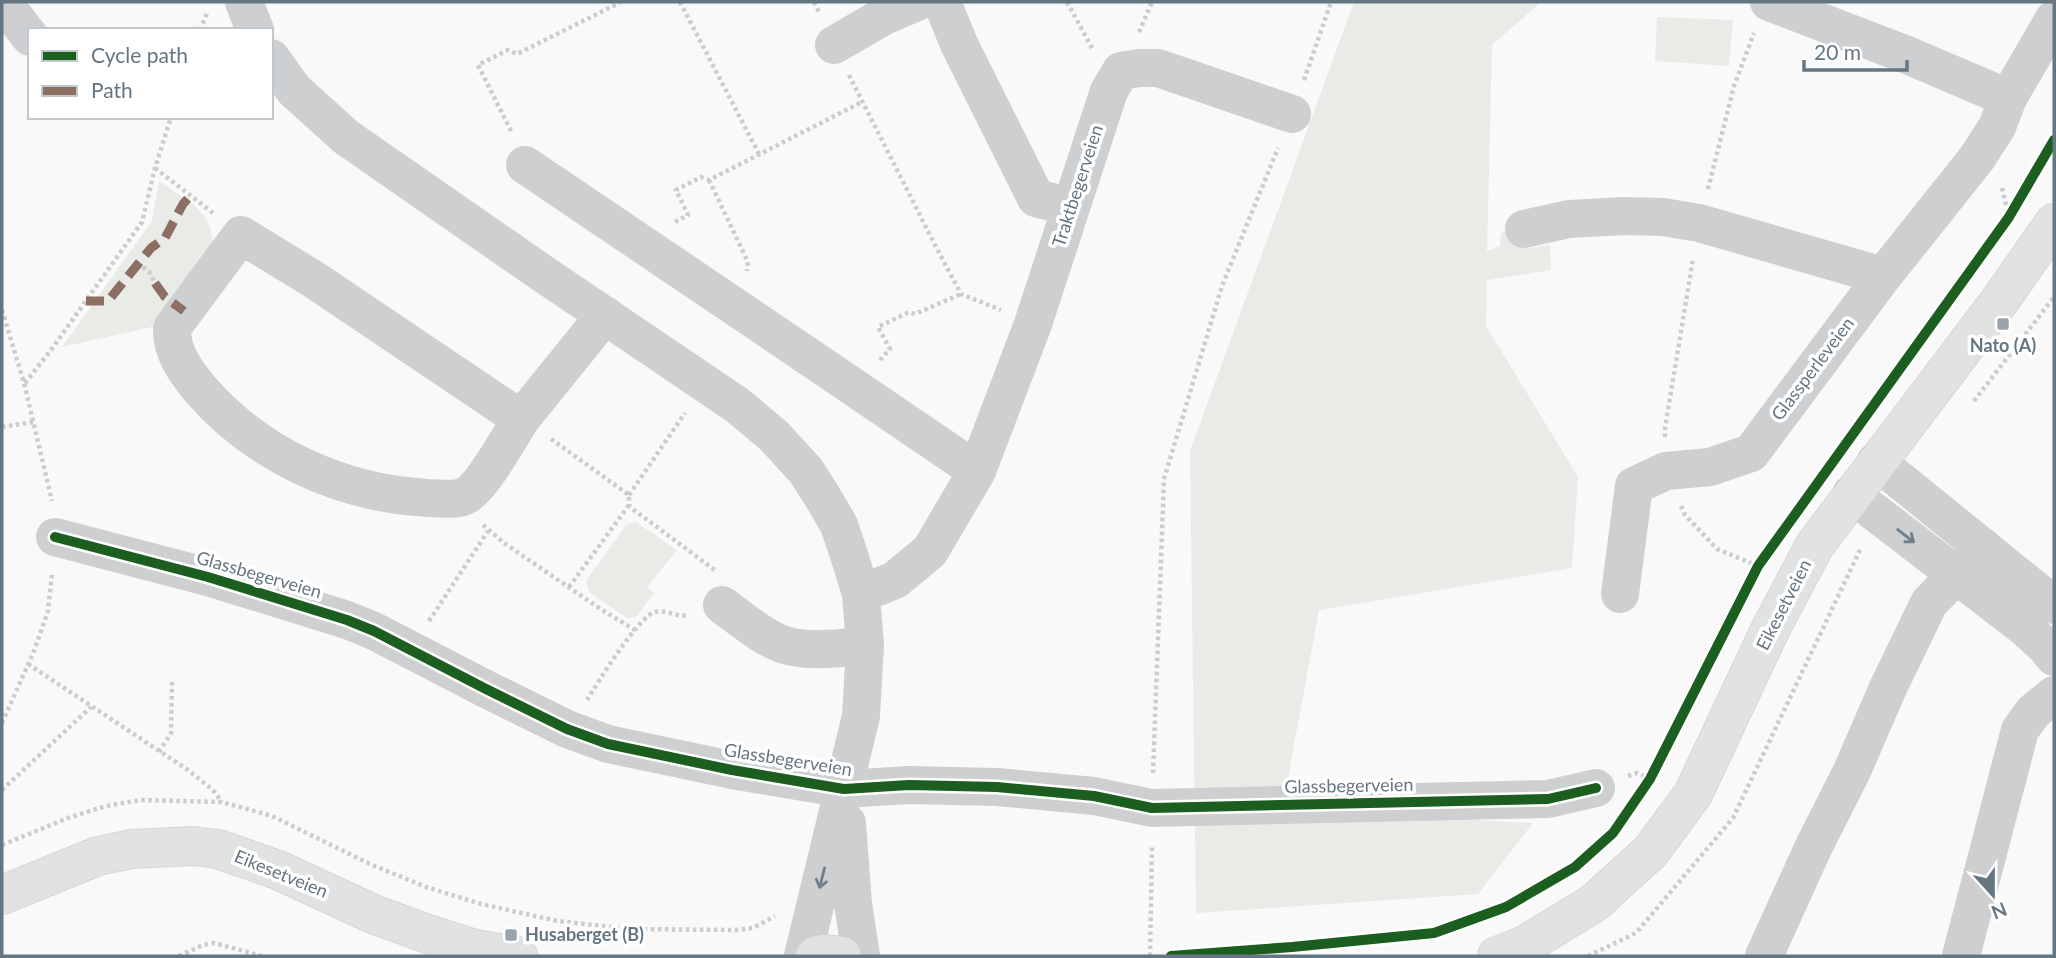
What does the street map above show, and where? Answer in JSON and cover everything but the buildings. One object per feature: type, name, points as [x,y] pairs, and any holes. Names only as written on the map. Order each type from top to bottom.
[{"type":"main road","name":"Eikesetveien","points":[[1497,956],[1525,945],[1594,903],[1651,851],[1693,794],[1771,628],[1815,545],[2053,229]]},
{"type":"main road","name":"Eikesetveien","points":[[2,895],[98,856],[132,849],[193,846],[218,849],[278,870],[373,914],[428,934],[475,949],[518,956]]},
{"type":"main road","points":[[815,956],[842,956]]},
{"type":"street","points":[[3,2],[28,34]]},
{"type":"street","points":[[244,2],[253,28]]},
{"type":"street","points":[[834,45],[884,16],[917,2]]},
{"type":"street","points":[[942,2],[959,44],[1036,198],[1071,207]]},
{"type":"street","points":[[1763,12],[1906,55],[2008,98]]},
{"type":"street","name":"Glassperleveien","points":[[1620,594],[1634,486],[1666,471],[1710,467],[1751,453],[1883,276],[1977,158],[1997,127],[2008,98],[2054,19]]},
{"type":"street","name":"Glassbegerveien","points":[[273,61],[294,90],[346,137],[737,405],[774,436],[806,471],[839,525],[861,594],[865,646],[861,716],[803,956]]},
{"type":"street","points":[[1121,71],[1158,68],[1292,114]]},
{"type":"street","name":"Traktbegerveien","points":[[861,594],[895,580],[930,551],[977,471],[1033,324],[1109,91],[1121,71]]},
{"type":"street","points":[[520,152],[646,248],[737,306],[977,471]]},
{"type":"street","points":[[1524,229],[1569,219],[1663,217],[1699,223],[1883,276]]},
{"type":"street","points":[[521,419],[331,291],[241,236],[172,328],[171,340],[183,368],[218,408],[255,440],[314,472],[340,482],[371,491],[449,499],[462,498],[470,493],[521,419],[605,315]]},
{"type":"street","points":[[1877,461],[2054,605]]},
{"type":"street","points":[[1852,494],[2024,627],[2054,657]]},
{"type":"street","name":"Glassbegerveien","points":[[55,537],[277,597],[347,620],[567,729],[608,744],[732,770],[844,789],[909,785],[997,787],[1094,796],[1152,808],[1548,799],[1596,788]]},
{"type":"street","points":[[1764,956],[1929,603],[1983,547]]},
{"type":"street","points":[[722,606],[786,646],[865,646]]},
{"type":"street","points":[[1961,956],[2020,730],[2034,712],[2054,695]]},
{"type":"street","name":"Glassbegerveien","points":[[844,789],[860,956]]},
{"type":"path","points":[[201,28],[212,2]]},
{"type":"path","points":[[520,152],[478,65],[508,50],[517,54],[621,2]]},
{"type":"path","points":[[680,2],[759,155]]},
{"type":"path","points":[[814,2],[961,294],[1033,324]]},
{"type":"path","points":[[1067,2],[1096,56],[1110,67],[1121,71]]},
{"type":"path","points":[[1150,956],[1152,808],[1164,479],[1222,286],[1292,114],[1331,2]]},
{"type":"path","points":[[1758,566],[1717,549],[1685,515],[1666,471],[1665,428],[1699,223],[1734,86],[1763,12]]},
{"type":"path","points":[[709,180],[862,102]]},
{"type":"path","points":[[24,383],[51,350],[142,222],[170,119]]},
{"type":"path","points":[[155,168],[241,236]]},
{"type":"path","points":[[688,215],[676,190],[701,177],[709,180],[748,262],[744,287],[737,306]]},
{"type":"path","points":[[2001,229],[2016,206]]},
{"type":"path","points":[[143,267],[155,283]]},
{"type":"path","points":[[890,349],[878,327],[909,312],[915,314],[961,294]]},
{"type":"path","points":[[1972,403],[2054,297]]},
{"type":"path","points":[[569,587],[629,505],[629,495],[707,385]]},
{"type":"path","points":[[521,419],[629,495]]},
{"type":"path","points":[[2,427],[33,422]]},
{"type":"path","points":[[462,498],[488,531],[635,630]]},
{"type":"path","points":[[567,729],[635,630],[652,612],[682,616],[722,606],[720,578],[716,570],[629,505]]},
{"type":"path","points":[[1588,956],[1636,933],[1733,818],[1860,550],[1883,518]]},
{"type":"path","points":[[412,651],[488,531]]},
{"type":"path","points":[[1752,578],[1766,555]]},
{"type":"path","points":[[28,664],[188,770],[213,790],[222,802]]},
{"type":"path","points":[[159,752],[171,733],[172,682]]},
{"type":"path","points":[[2,790],[91,707]]},
{"type":"path","points":[[1643,790],[1656,768]]},
{"type":"path","points":[[2,845],[68,818],[106,806],[140,800],[222,802],[272,816],[370,864],[426,887],[481,904],[558,921],[629,929],[736,930],[753,928],[777,914]]},
{"type":"path","points":[[179,956],[214,943],[262,956]]},
{"type":"shaded area","points":[[1354,2],[1541,2],[1492,45],[1487,251],[1500,246],[1501,233],[1510,231],[1513,244],[1528,248],[1550,245],[1551,270],[1487,280],[1486,326],[1578,477],[1572,568],[1319,610],[1282,810],[1533,823],[1478,894],[1196,913],[1190,451]]},
{"type":"shaded area","points":[[1657,17],[1733,20],[1729,66],[1655,61]]},
{"type":"shaded area","points":[[159,181],[195,206],[206,218],[213,248],[165,324],[62,347],[152,221]]},
{"type":"shaded area","points":[[636,522],[677,550],[647,587],[654,593],[636,617],[627,618],[589,592],[586,581],[626,525]]},
{"type":"marked path","points":[[86,301],[108,301],[151,248],[165,238],[183,204],[191,195]]},
{"type":"marked path","points":[[155,283],[165,297],[184,311]]},
{"type":"cycle path","points":[[1171,956],[1434,933],[1506,907],[1575,867],[1613,833],[1650,779],[1758,566],[2009,217],[2054,140]]},
{"type":"cycle path","points":[[55,537],[208,577],[347,620],[374,631],[567,729],[608,744],[732,770],[844,789],[909,785],[997,787],[1094,796],[1152,808],[1548,799],[1596,788]]},
{"type":"place","name":"Nato (A)","points":[[2003,324]]},
{"type":"place","name":"Husaberget (B)","points":[[511,935]]}]
